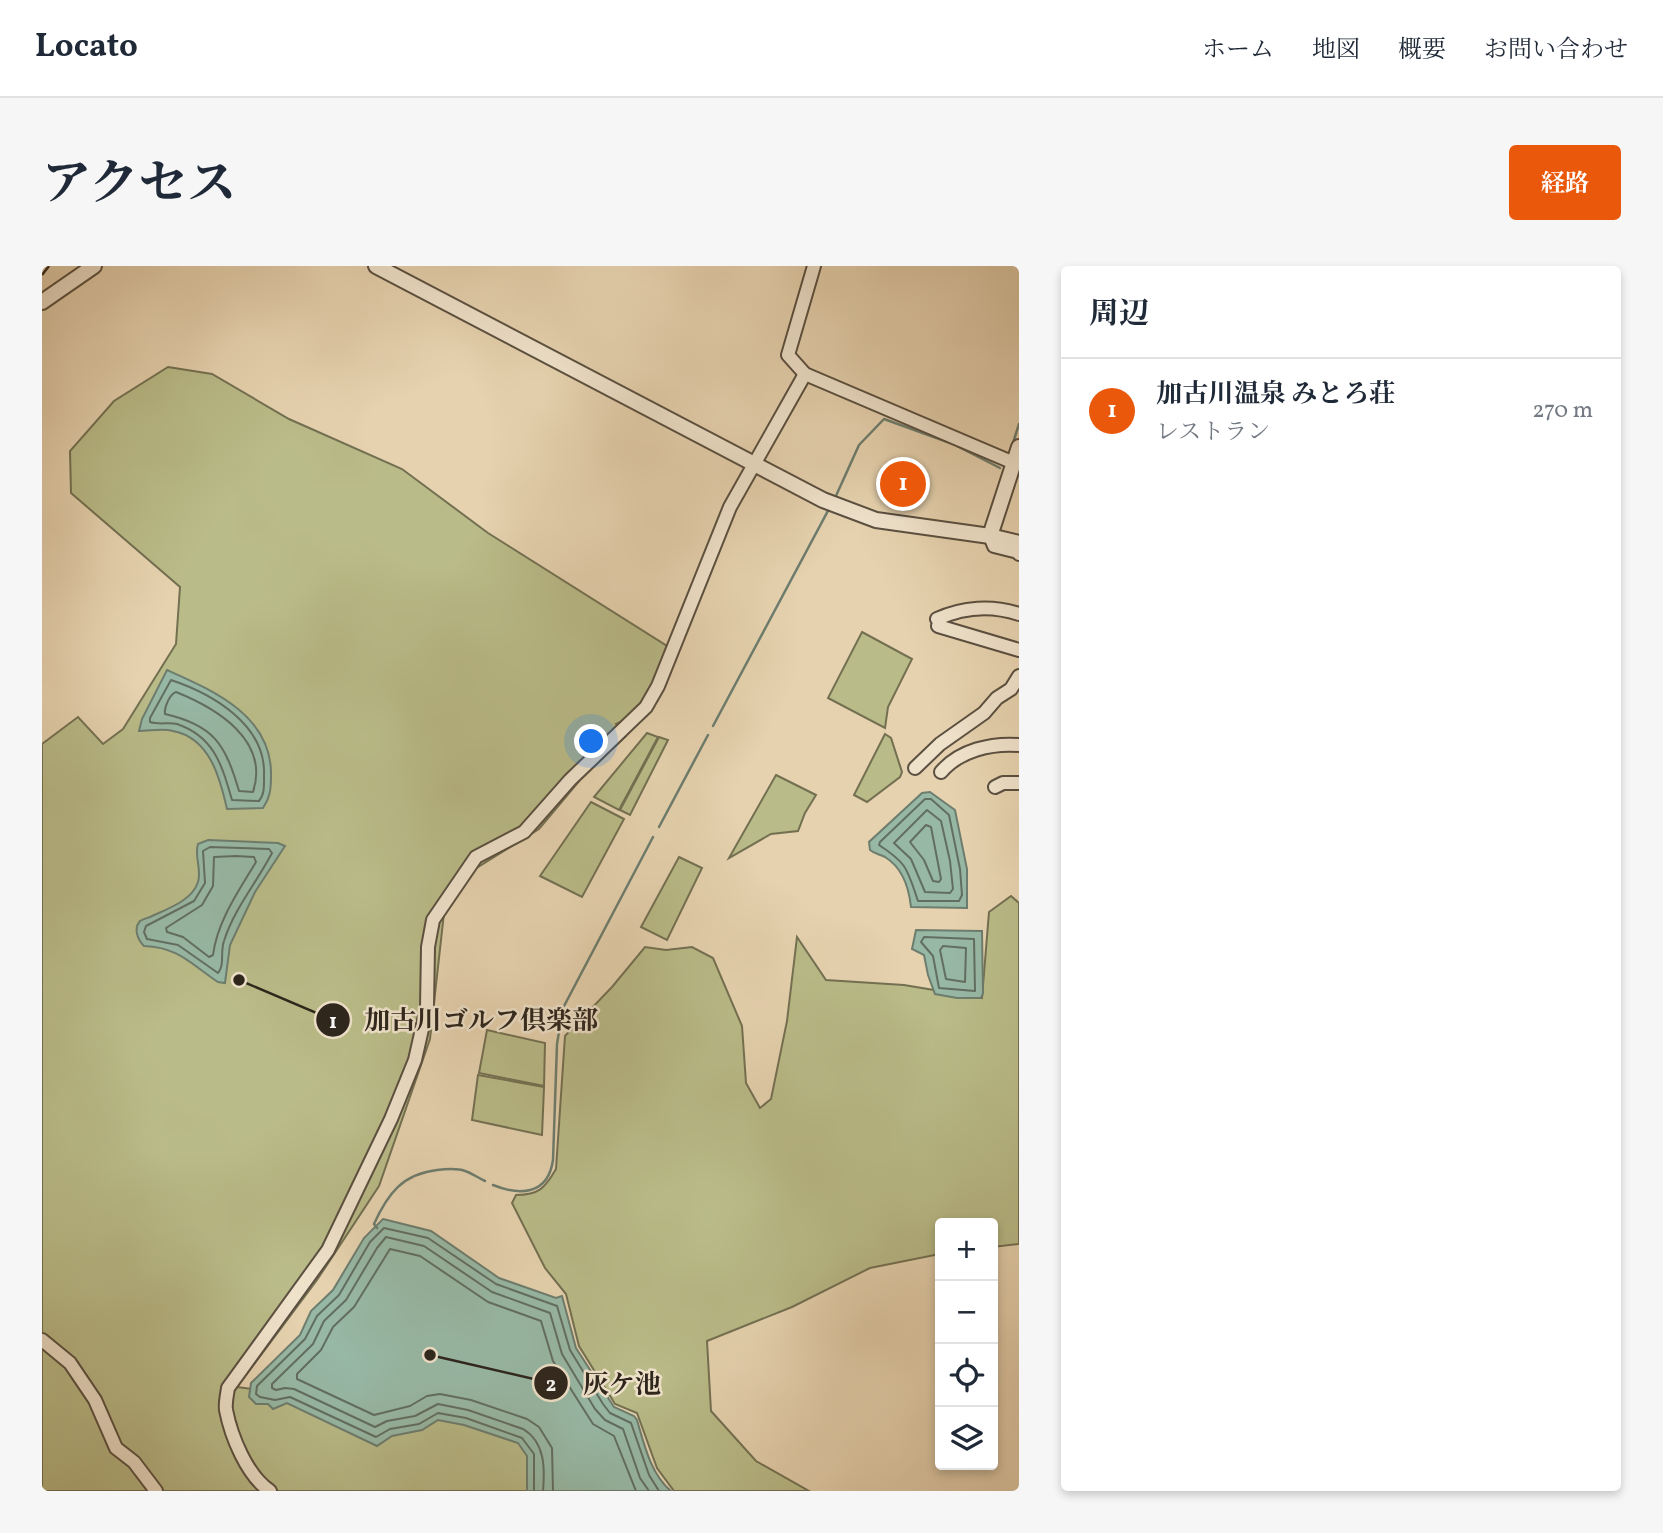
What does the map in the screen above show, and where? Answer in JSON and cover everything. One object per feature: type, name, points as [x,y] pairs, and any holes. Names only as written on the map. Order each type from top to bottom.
[{"type":"street","points":[[42,302],[94,266]]},
{"type":"street","points":[[376,266],[823,500],[876,520],[990,536],[1019,543]]},
{"type":"street","points":[[814,266],[788,355],[805,374],[1016,463]]},
{"type":"street","points":[[267,1490],[251,1473],[240,1452],[226,1408],[228,1388],[328,1250],[391,1119],[415,1060],[427,1007],[428,947],[433,920],[476,857],[524,832],[570,780],[646,707],[658,686],[730,507],[805,374]]},
{"type":"street","points":[[1019,447],[1016,463],[990,536],[993,546],[1019,554]]},
{"type":"street","points":[[1019,614],[986,608],[959,611],[938,623],[1019,650]]},
{"type":"street","points":[[915,768],[940,744],[984,713],[997,698],[1011,689],[1019,676]]},
{"type":"street","points":[[941,772],[955,758],[965,753],[995,746],[1019,745]]},
{"type":"street","points":[[995,787],[1003,783],[1019,783]]},
{"type":"street","points":[[42,1340],[70,1363],[95,1400],[116,1448],[134,1462],[156,1491]]},
{"type":"green space","points":[[168,367],[212,374],[289,419],[402,469],[488,533],[667,646],[642,702],[626,719],[616,724],[626,736],[580,780],[539,829],[475,869],[444,913],[430,1039],[379,1186],[317,1280],[237,1387],[433,1413],[526,1439],[535,1491],[42,1491],[42,744],[78,717],[103,744],[123,729],[176,644],[180,587],[71,493],[70,451],[114,401]]},
{"type":"green space","points":[[862,632],[912,659],[888,707],[885,728],[828,698]]},
{"type":"green space","points":[[647,733],[658,737],[619,810],[594,797]]},
{"type":"green space","points":[[885,734],[891,738],[902,772],[900,777],[867,802],[854,795]]},
{"type":"green space","points":[[659,737],[668,740],[630,815],[620,810]]},
{"type":"green space","points":[[776,775],[816,795],[798,831],[771,834],[729,858]]},
{"type":"green space","points":[[591,802],[624,819],[582,897],[540,876]]},
{"type":"green space","points":[[679,857],[702,868],[667,940],[641,927]]},
{"type":"green space","points":[[1011,896],[1019,903],[1019,1244],[998,1246],[998,1218],[935,1218],[935,1255],[870,1268],[792,1307],[707,1341],[711,1411],[756,1461],[809,1491],[674,1491],[657,1468],[637,1413],[615,1404],[579,1346],[566,1294],[545,1268],[512,1203],[516,1195],[530,1194],[541,1189],[556,1169],[565,1036],[612,987],[645,947],[666,950],[692,947],[713,958],[742,1026],[746,1083],[760,1108],[771,1099],[787,1021],[797,937],[826,980],[904,985],[982,998],[989,912]]},
{"type":"green space","points":[[487,1030],[545,1043],[544,1086],[479,1073]]},
{"type":"green space","points":[[478,1075],[544,1087],[542,1135],[472,1120]]},
{"type":"water","points":[[167,670],[221,697],[251,722],[262,738],[269,756],[270,789],[263,808],[227,809],[211,761],[196,742],[186,735],[165,730],[139,731],[142,719]]},
{"type":"water","points":[[930,792],[955,810],[967,869],[967,908],[911,907],[901,873],[885,857],[870,850],[869,842],[922,793]]},
{"type":"water","points":[[208,840],[278,843],[285,846],[255,892],[230,945],[225,983],[218,982],[175,953],[144,946],[137,931],[140,921],[178,904],[195,889],[199,877],[198,844]]},
{"type":"water","points":[[916,930],[982,931],[981,998],[935,994],[924,955],[912,949]]},
{"type":"water","points":[[383,1219],[431,1231],[499,1278],[556,1298],[562,1296],[576,1348],[614,1407],[637,1420],[653,1468],[671,1491],[527,1491],[527,1456],[518,1443],[464,1425],[438,1420],[422,1430],[392,1436],[377,1446],[287,1403],[273,1409],[268,1404],[256,1404],[249,1397],[251,1383],[300,1335],[311,1311],[333,1290],[364,1238]]},
{"type":"waterway","points":[[835,498],[859,445],[884,419],[953,444],[1000,468]]},
{"type":"waterway","points":[[1012,446],[1019,424]]},
{"type":"waterway","points":[[713,726],[830,507]]},
{"type":"waterway","points":[[659,827],[708,735]]},
{"type":"waterway","points":[[493,1185],[513,1191],[531,1190],[539,1186],[550,1172],[553,1160],[557,1044],[563,1008],[653,837]]},
{"type":"waterway","points":[[377,1228],[374,1224],[391,1194],[415,1176],[425,1172],[455,1169],[485,1181]]},
{"type":"railway","points":[[42,275],[49,266]]},
{"type":"place","name":"加古川温泉 みとろ荘","points":[[903,484]]},
{"type":"place","name":"加古川ゴルフ倶楽部","points":[[239,980]]},
{"type":"place","name":"灰ケ池","points":[[430,1355]]}]
